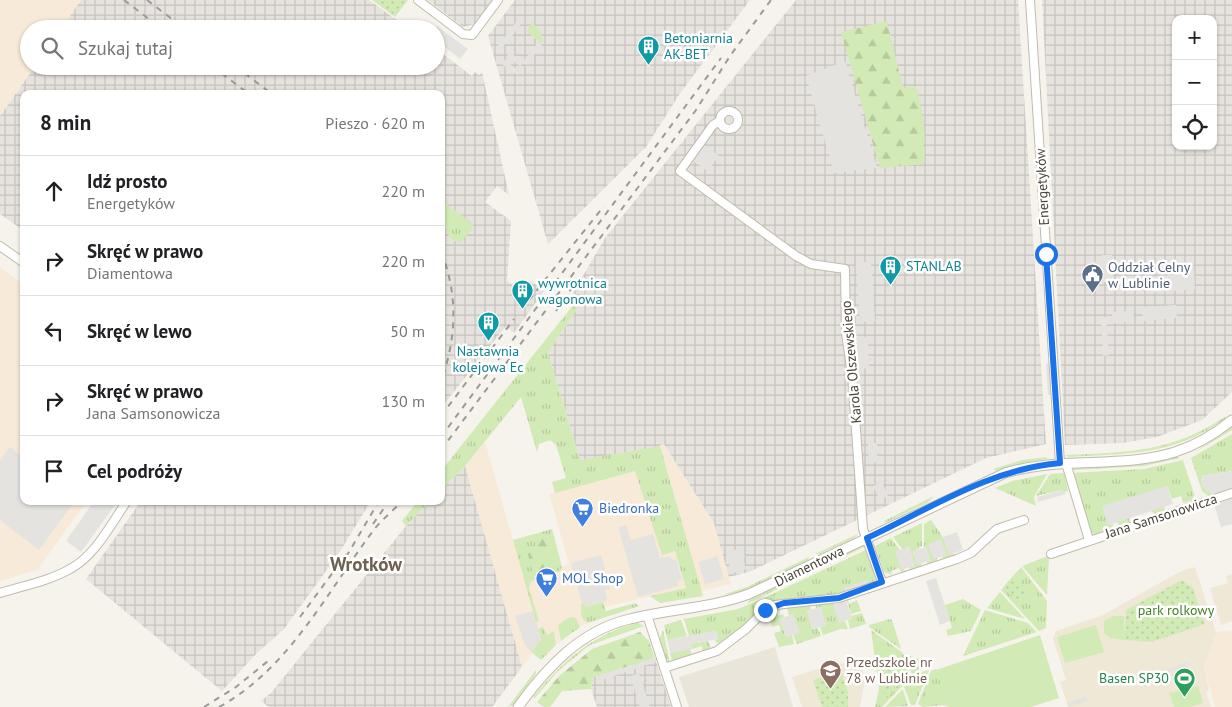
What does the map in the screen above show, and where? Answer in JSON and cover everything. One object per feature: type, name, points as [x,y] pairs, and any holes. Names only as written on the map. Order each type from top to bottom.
[{"type":"street","points":[[418,0],[444,20]]},
{"type":"street","points":[[445,20],[463,34],[472,35],[498,0]]},
{"type":"street","name":"Energetyków","points":[[1030,0],[1063,463],[1089,540]]},
{"type":"street","points":[[458,41],[463,34]]},
{"type":"street","name":"Karola Olszewskiego","points":[[720,121],[713,125],[680,171],[796,256],[811,264],[845,269],[846,334],[852,373],[862,518],[867,538]]},
{"type":"street","points":[[0,246],[20,260]]},
{"type":"street","name":"Diamentowa","points":[[518,707],[546,672],[571,648],[612,625],[647,615],[739,598],[997,476],[1030,466],[1144,458],[1170,453],[1201,441],[1232,420]]},
{"type":"street","name":"Jana Samsonowicza","points":[[1051,554],[1232,493]]},
{"type":"street","points":[[0,593],[63,573],[75,566],[94,548],[124,505]]},
{"type":"street","points":[[664,668],[717,651],[746,629],[765,610],[775,605],[839,598],[882,582],[957,559],[971,553],[997,529],[1024,520]]},
{"type":"street","points":[[867,538],[882,582]]},
{"type":"street","points":[[647,615],[677,707]]},
{"type":"shaded area","points":[[0,0],[81,0],[67,20],[20,20],[20,75],[28,75],[0,116]]},
{"type":"shaded area","points":[[81,0],[369,0],[397,20],[67,20]]},
{"type":"shaded area","points":[[428,0],[494,0],[475,24],[463,27]]},
{"type":"shaded area","points":[[515,0],[750,0],[681,92],[646,147],[548,244],[488,36]]},
{"type":"shaded area","points":[[796,0],[1018,0],[1046,444],[986,458],[749,572],[729,577],[714,523],[664,444],[654,448],[580,460],[548,352],[577,309],[574,304],[579,298],[573,293],[605,238]]},
{"type":"shaded area","points":[[1042,0],[1232,0],[1232,392],[1202,420],[1157,437],[1123,443],[1065,445]]},
{"type":"shaded area","points":[[520,17],[524,20],[500,51],[496,48]]},
{"type":"shaded area","points":[[445,32],[468,49],[460,59],[445,47]]},
{"type":"shaded area","points":[[538,42],[542,45],[527,65],[523,63],[520,66],[507,56],[510,52],[523,62]]},
{"type":"shaded area","points":[[445,56],[472,76],[475,72],[479,75],[482,72],[509,195],[497,186],[485,202],[511,221],[507,281],[515,286],[531,281],[544,291],[514,333],[506,326],[445,403],[445,90],[20,90],[20,228],[0,214],[0,116],[29,75],[445,75]]},
{"type":"shaded area","points":[[502,58],[520,72],[517,75],[499,62]]},
{"type":"shaded area","points":[[845,61],[877,168],[834,173],[806,76]]},
{"type":"shaded area","points":[[703,144],[719,156],[707,171],[691,159]]},
{"type":"shaded area","points":[[1102,255],[1112,255],[1113,276],[1107,276],[1107,282],[1092,282],[1091,278],[1087,278],[1086,256],[1092,256],[1093,262],[1101,262]]},
{"type":"shaded area","points":[[856,262],[871,262],[875,321],[860,322]]},
{"type":"shaded area","points":[[0,267],[20,282],[20,505],[84,505],[37,570],[0,581]]},
{"type":"shaded area","points":[[1194,273],[1195,289],[1149,293],[1148,277]]},
{"type":"shaded area","points":[[1176,305],[1177,318],[1143,321],[1142,307]]},
{"type":"shaded area","points":[[1133,311],[1134,322],[1113,323],[1112,312]]},
{"type":"shaded area","points":[[1106,317],[1109,355],[1103,356],[1101,318]]},
{"type":"shaded area","points":[[868,337],[869,368],[855,369],[853,338]]},
{"type":"shaded area","points":[[1046,363],[1051,364],[1052,395],[1048,395]]},
{"type":"shaded area","points":[[485,442],[525,583],[534,576],[544,573],[545,576],[569,563],[549,494],[635,471],[662,554],[675,551],[686,588],[583,612],[585,621],[588,623],[580,627],[576,618],[558,625],[561,641],[556,645],[554,631],[547,635],[544,632],[542,640],[522,667],[465,466]]},
{"type":"shaded area","points":[[868,443],[877,443],[877,462],[869,462]]},
{"type":"shaded area","points":[[664,444],[714,523],[731,584],[701,591],[660,446]]},
{"type":"shaded area","points":[[10,447],[20,455],[20,505],[72,505],[39,550],[0,520],[0,461]]},
{"type":"shaded area","points":[[465,466],[522,667],[492,707],[269,707],[261,701],[271,693],[406,526],[426,505],[445,505],[445,486]]},
{"type":"shaded area","points":[[1232,471],[1232,488],[1214,494],[1203,488],[1202,476]]},
{"type":"shaded area","points":[[882,482],[888,496],[880,500],[873,486]]},
{"type":"shaded area","points":[[1167,486],[1173,504],[1108,525],[1102,506]]},
{"type":"shaded area","points":[[1062,490],[1066,494],[1038,502],[1037,497]]},
{"type":"shaded area","points":[[1232,498],[1232,524],[1221,527],[1214,504]]},
{"type":"shaded area","points":[[91,505],[115,505],[81,552],[66,541]]},
{"type":"shaded area","points":[[138,505],[369,505],[339,553],[284,629],[257,653],[222,691],[86,579]]},
{"type":"shaded area","points":[[626,525],[631,540],[653,534],[660,558],[670,556],[672,560],[676,559],[682,580],[677,581],[679,586],[638,597],[618,527]]},
{"type":"shaded area","points":[[957,532],[963,550],[949,555],[943,537]]},
{"type":"shaded area","points":[[941,539],[946,555],[933,559],[928,544]]},
{"type":"shaded area","points":[[741,547],[745,556],[743,558],[746,569],[732,573],[726,555]]},
{"type":"shaded area","points":[[909,547],[915,565],[901,570],[895,551]]},
{"type":"shaded area","points":[[926,547],[930,560],[917,565],[913,551]]},
{"type":"shaded area","points":[[601,555],[610,589],[605,590],[607,600],[586,607],[584,603],[582,604],[571,563]]},
{"type":"shaded area","points":[[717,556],[724,579],[705,584],[698,562]]},
{"type":"shaded area","points":[[1195,567],[1216,632],[1204,667],[1209,690],[1206,692],[1211,707],[1068,707],[1060,682],[1066,680],[1053,639],[1056,631],[1103,615],[1181,571]]},
{"type":"shaded area","points":[[1232,574],[1232,621],[1221,625],[1210,588],[1228,583],[1226,576]]},
{"type":"shaded area","points":[[936,578],[950,621],[940,625],[926,581]]},
{"type":"shaded area","points":[[867,580],[868,585],[846,592],[844,588]]},
{"type":"shaded area","points":[[846,601],[852,618],[839,623],[833,605]]},
{"type":"shaded area","points":[[821,607],[826,625],[812,629],[807,611]]},
{"type":"shaded area","points":[[533,611],[541,639],[531,652],[525,645],[515,616]]},
{"type":"shaded area","points":[[793,614],[800,633],[786,637],[780,619]]},
{"type":"shaded area","points":[[1232,630],[1232,707],[1215,707],[1204,667],[1216,632]]},
{"type":"shaded area","points":[[716,631],[718,639],[691,644],[692,649],[670,653],[668,640]]},
{"type":"shaded area","points":[[775,647],[793,707],[689,707],[679,677]]},
{"type":"shaded area","points":[[655,658],[671,707],[597,707],[591,689],[594,677]]},
{"type":"shaded area","points":[[655,658],[656,662],[602,680],[600,675]]},
{"type":"shaded area","points":[[1188,662],[1189,666],[1153,677],[1152,674]]},
{"type":"shaded area","name":"Przedszkole nr 78 w Lublinie","points":[[847,663],[857,666],[866,674],[860,707],[802,707],[792,677],[830,665]]},
{"type":"shaded area","points":[[639,674],[650,707],[640,707],[630,676]]},
{"type":"shaded area","points":[[1086,696],[1088,701],[1068,707],[1067,703]]},
{"type":"green space","points":[[372,0],[408,0],[395,17]]},
{"type":"green space","points":[[887,21],[903,88],[916,86],[919,96],[924,125],[924,164],[880,168],[841,32]]},
{"type":"green space","points":[[532,22],[540,31],[543,41],[541,43],[527,32]]},
{"type":"green space","points":[[445,203],[473,224],[473,228],[461,242],[453,241],[445,227]]},
{"type":"green space","points":[[574,304],[577,309],[548,352],[580,460],[660,446],[703,596],[660,603],[650,596],[686,588],[675,551],[662,555],[635,471],[555,493],[552,482],[566,478],[556,445],[550,440],[539,444],[537,452],[521,397],[465,466],[445,486],[445,466]]},
{"type":"green space","points":[[1226,416],[1224,420],[1205,432],[1168,446],[1131,453],[1069,457],[1065,455],[1130,451],[1168,444],[1206,428]]},
{"type":"green space","points":[[1232,427],[1232,430],[1192,454]]},
{"type":"green space","points":[[1232,434],[1232,471],[1202,476],[1203,488],[1216,495],[1207,495],[1202,491],[1191,458]]},
{"type":"green space","points":[[1047,457],[1047,459],[1027,462],[997,471],[993,469],[1022,460]]},
{"type":"green space","points":[[1176,457],[1180,458],[1144,466],[1073,470],[1078,467],[1144,463]]},
{"type":"green space","points":[[1183,460],[1194,494],[1193,500],[1183,503],[1181,496],[1172,499],[1167,486],[1160,508],[1165,507],[1164,511],[1154,514],[1151,511],[1156,509],[1126,519],[1130,518],[1129,523],[1119,525],[1117,522],[1122,520],[1109,525],[1113,524],[1112,528],[1095,534],[1091,533],[1071,473],[1144,469]]},
{"type":"green space","points":[[1064,473],[1068,491],[1064,492],[1061,490],[1036,496],[1050,474]]},
{"type":"green space","points":[[1047,474],[1034,497],[1036,506],[995,488],[1012,481]]},
{"type":"green space","points":[[934,496],[927,503],[885,523],[884,521]]},
{"type":"green space","points":[[415,505],[426,505],[406,526],[402,521]]},
{"type":"green space","points":[[931,520],[943,537],[949,554],[953,553],[954,555],[945,560],[942,557],[946,555],[933,559],[937,558],[937,562],[929,565],[926,562],[930,560],[926,547],[924,548],[924,524]]},
{"type":"green space","points":[[922,523],[922,546],[913,552],[917,564],[921,563],[921,567],[911,570],[909,567],[914,566],[909,547],[902,549],[893,537]]},
{"type":"green space","points":[[552,529],[562,567],[560,571],[545,576],[543,573],[534,576],[535,579],[530,583],[529,588],[539,621],[536,622],[513,540]]},
{"type":"green space","points":[[858,534],[854,538],[820,554],[815,554]]},
{"type":"green space","points":[[549,536],[552,537],[556,548],[550,555],[551,564],[545,571],[533,573],[528,554],[542,539]]},
{"type":"green space","points":[[891,538],[900,550],[896,551],[901,569],[904,568],[905,571],[901,572],[899,568],[891,571],[892,575],[884,572],[875,546]]},
{"type":"green space","points":[[862,546],[866,546],[747,604],[751,598]]},
{"type":"green space","points":[[868,549],[878,578],[868,585],[867,581],[844,588],[846,592],[836,595],[772,603],[764,598]]},
{"type":"green space","points":[[809,557],[808,560],[753,587],[732,594],[725,594],[747,587]]},
{"type":"green space","points":[[1049,557],[1047,595],[1022,566]]},
{"type":"green space","points":[[1021,567],[1047,601],[1046,628],[1039,631],[1001,590]]},
{"type":"green space","points":[[1013,576],[1030,594],[1019,604],[1004,586]]},
{"type":"green space","name":"park rolkowy","points":[[1182,580],[1193,588],[1205,624],[1152,642],[1124,640],[1126,610]]},
{"type":"green space","points":[[1000,592],[1025,619],[987,608]]},
{"type":"green space","points":[[847,597],[849,604],[857,600],[861,611],[851,614],[847,601],[842,600]]},
{"type":"green space","points":[[762,599],[770,605],[721,644],[715,640],[718,639],[716,631],[689,636],[684,619],[738,609]]},
{"type":"green space","points":[[963,599],[981,610],[971,631],[948,636],[946,630],[952,628],[945,605]]},
{"type":"green space","points":[[837,601],[834,604],[839,623],[845,621],[848,629],[841,629],[823,635],[820,627],[826,625],[820,607],[816,608],[815,604]]},
{"type":"green space","points":[[603,602],[606,611],[635,603],[639,606],[588,623],[584,620],[581,605],[584,603],[586,607]]},
{"type":"green space","points":[[810,604],[811,610],[807,611],[813,629],[818,628],[821,636],[797,644],[793,635],[799,633],[793,614],[789,616],[787,607]]},
{"type":"green space","points":[[775,608],[782,609],[777,612],[778,616],[783,614],[784,617],[780,619],[786,637],[792,635],[794,644],[779,647],[774,633],[781,631],[779,625],[772,627],[768,612]]},
{"type":"green space","points":[[985,610],[1028,623],[1037,632],[963,656]]},
{"type":"green space","points":[[862,613],[866,624],[850,629],[848,620],[852,618],[851,616]]},
{"type":"green space","points":[[1113,616],[1124,616],[1124,640],[1110,638],[1104,633],[1104,621]]},
{"type":"green space","points":[[570,617],[576,618],[580,627],[561,641],[558,625]]},
{"type":"green space","points":[[681,620],[687,636],[668,640],[670,652],[664,625]]},
{"type":"green space","points":[[892,620],[901,649],[869,627],[869,625]]},
{"type":"green space","points":[[638,623],[644,626],[590,645],[558,671],[534,699],[534,696],[556,672],[580,650],[607,634]]},
{"type":"green space","points":[[1096,625],[1104,652],[1065,663],[1057,637]]},
{"type":"green space","points":[[543,627],[547,635],[554,631],[556,645],[541,660],[531,652],[541,639],[538,629]]},
{"type":"green space","points":[[663,630],[670,663],[665,661],[658,643]]},
{"type":"green space","points":[[871,630],[903,653],[911,677],[882,707],[875,707],[879,689]]},
{"type":"green space","points":[[640,632],[649,641],[655,658],[594,677],[591,689],[562,691],[550,707],[544,707],[537,702],[559,676],[592,649]]},
{"type":"green space","points":[[1040,635],[1059,698],[1031,707],[949,707],[936,670]]},
{"type":"green space","points":[[708,641],[711,648],[702,653],[702,646],[692,649],[691,644]]},
{"type":"green space","points":[[690,649],[692,657],[672,662],[670,653]]},
{"type":"green space","points":[[906,655],[926,661],[913,675],[912,675]]},
{"type":"green space","points":[[899,656],[901,656],[908,678],[887,698],[881,688]]},
{"type":"green space","points":[[936,669],[949,707],[943,705],[923,707],[918,704],[931,671]]},
{"type":"green space","points":[[536,670],[536,674],[513,705],[508,707]]},
{"type":"green space","points":[[929,670],[915,705],[911,705],[904,687],[918,673]]},
{"type":"green space","points":[[841,672],[848,692],[848,707],[822,707],[813,680]]},
{"type":"green space","name":"Basen SP30","points":[[1198,686],[1203,703],[1190,707],[1174,707],[1169,693]]},
{"type":"green space","points":[[902,690],[908,706],[885,707]]},
{"type":"railway","points":[[124,0],[150,20]]},
{"type":"railway","points":[[147,0],[173,20]]},
{"type":"railway","points":[[445,445],[696,110],[730,56],[771,0]]},
{"type":"railway","points":[[445,432],[721,58]]},
{"type":"railway","points":[[224,75],[244,90]]},
{"type":"railway","points":[[247,75],[267,90]]},
{"type":"railway","points":[[529,300],[604,206]]},
{"type":"railway","points":[[445,263],[453,301],[452,334],[445,369]]},
{"type":"railway","points":[[556,311],[575,283]]},
{"type":"railway","points":[[445,411],[514,319]]},
{"type":"railway","points":[[346,557],[377,505]]},
{"type":"railway","points":[[373,524],[386,505]]},
{"type":"railway","points":[[219,707],[244,691],[286,651],[305,628],[373,531],[398,505]]},
{"type":"railway","points":[[300,617],[348,552]]},
{"type":"railway","points":[[204,707],[236,687],[268,661]]},
{"type":"place","name":"Betoniarnia AK-BET","points":[[648,65]]},
{"type":"place","name":"STANLAB","points":[[890,285]]},
{"type":"place","name":"Oddział Celny w Lublinie","points":[[1092,294]]},
{"type":"place","name":"wywrotnica wagonowa","points":[[522,310]]},
{"type":"place","name":"Nastawnia kolejowa Ec","points":[[488,342]]},
{"type":"place","name":"Biedronka","points":[[583,527]]},
{"type":"place","name":"MOL Shop","points":[[546,597]]},
{"type":"place","name":"Przedszkole nr 78 w Lublinie","points":[[830,689]]},
{"type":"place","name":"Basen SP30","points":[[1185,697]]},
{"type":"district","name":"Wrotków","points":[[366,564]]},
{"type":"route","points":[[765,610],[784,603],[839,598],[882,582],[867,538],[997,476],[1030,466],[1060,463],[1046,254]]}]
